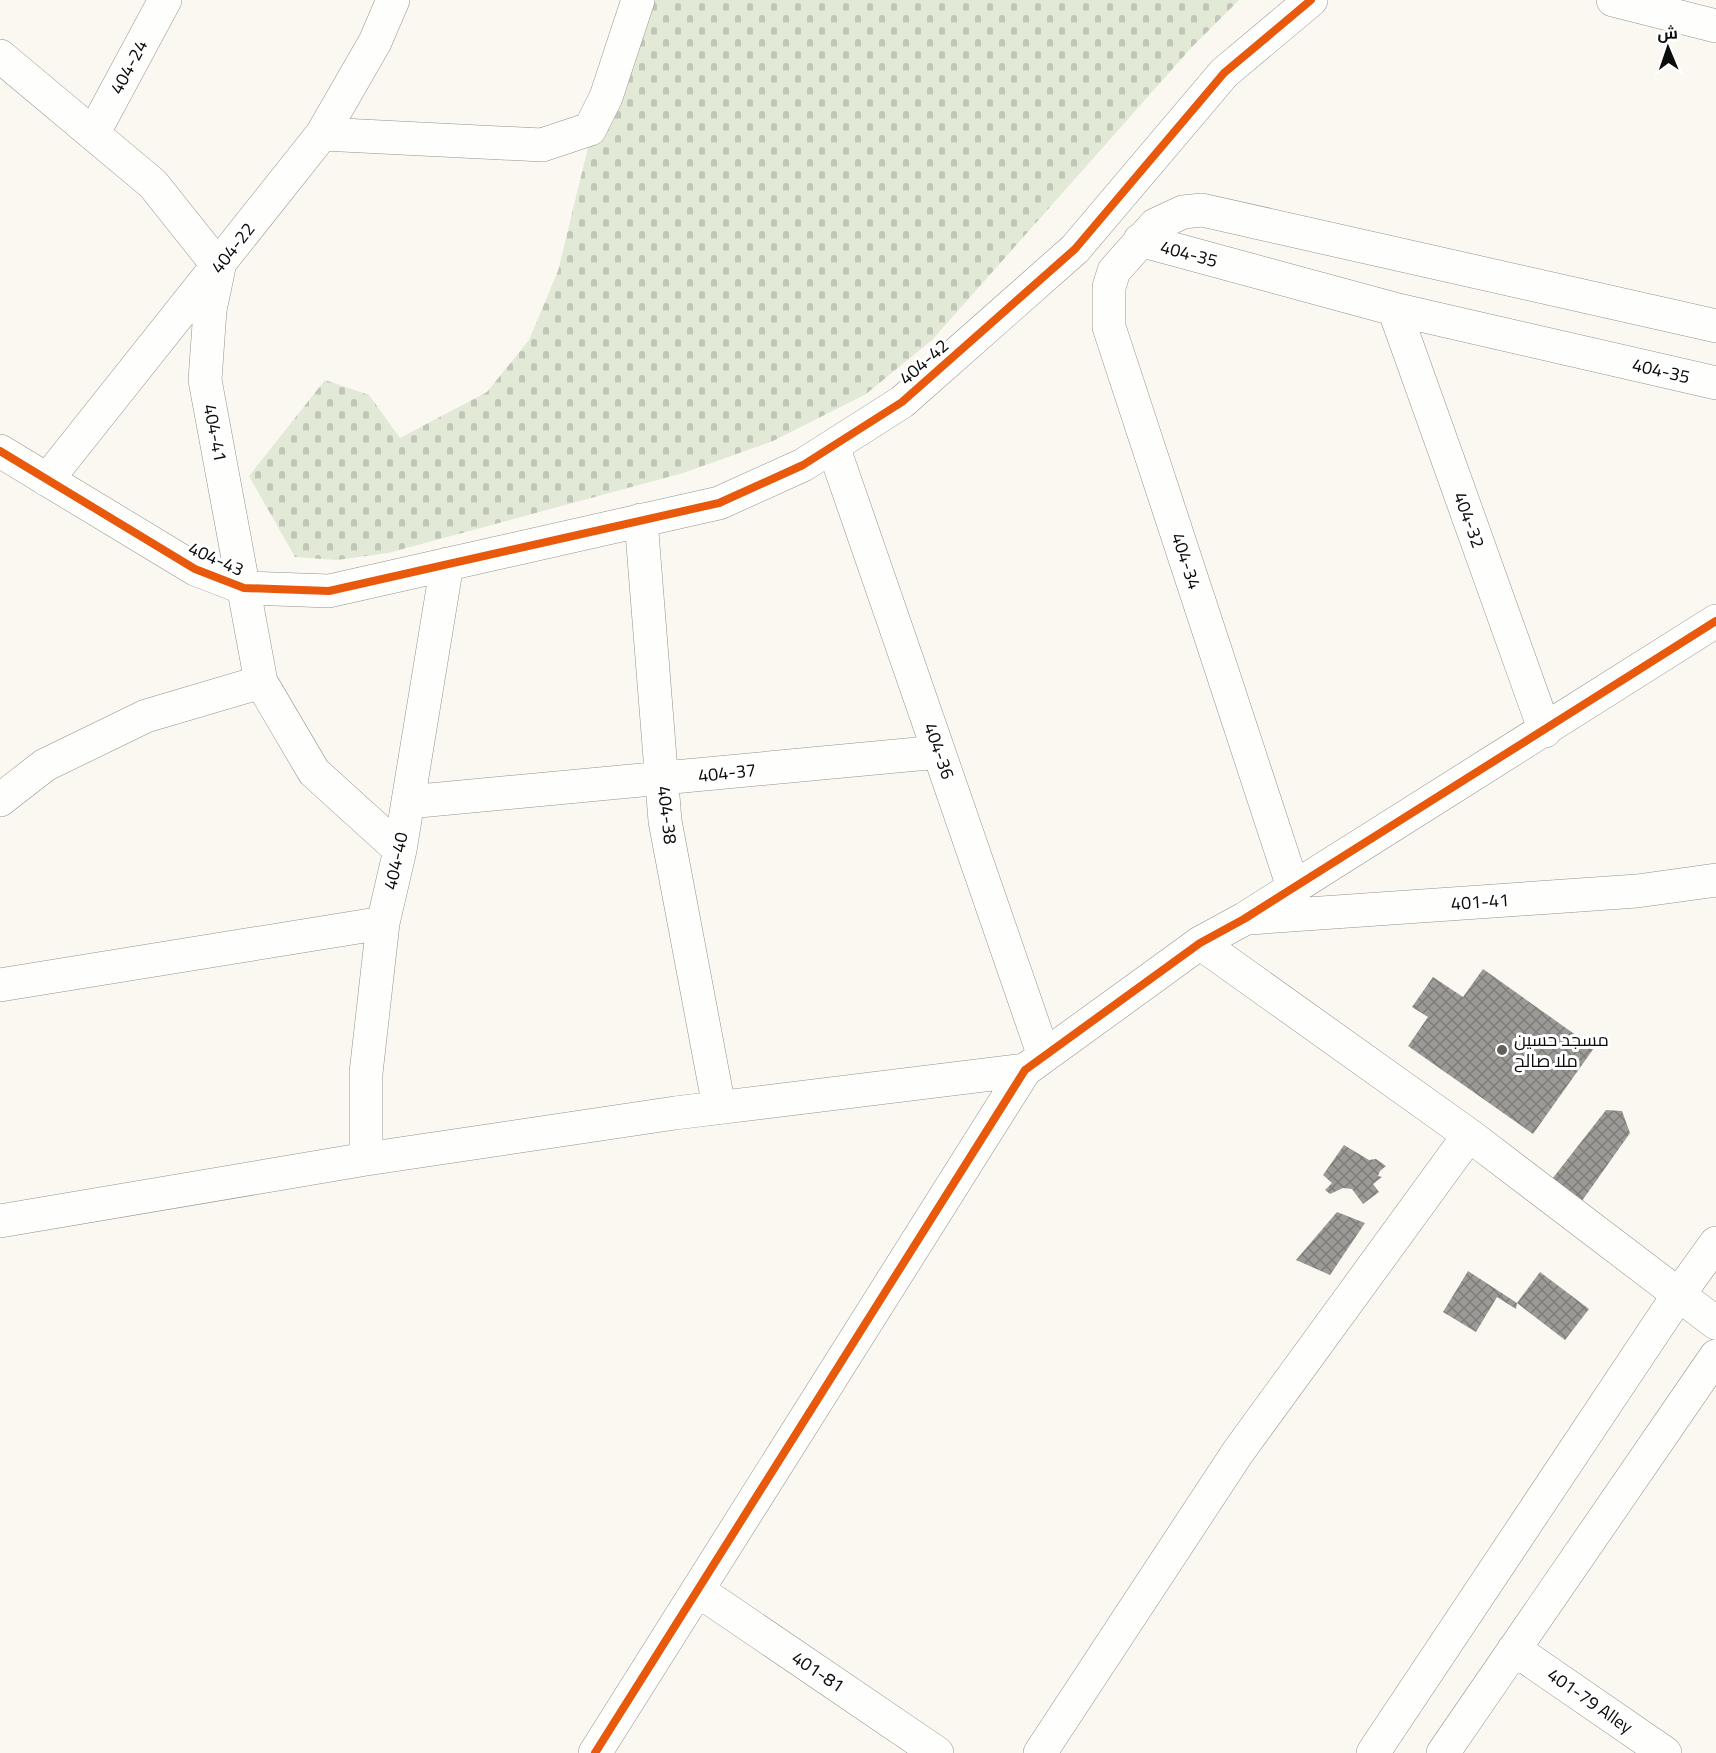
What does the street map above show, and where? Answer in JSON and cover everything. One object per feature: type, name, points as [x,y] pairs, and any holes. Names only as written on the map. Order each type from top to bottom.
[{"type":"street","name":"404-24","points":[[93,134],[165,0]]},
{"type":"street","name":"404-22","points":[[17,470],[219,267],[322,134],[375,42],[393,0]]},
{"type":"street","points":[[322,134],[542,145],[590,129],[610,87],[638,0]]},
{"type":"street","name":"404-42","points":[[447,564],[719,503],[803,465],[902,402],[1075,249],[1224,73],[1311,0]]},
{"type":"street","points":[[1613,0],[1716,26]]},
{"type":"street","points":[[0,56],[153,184],[219,267]]},
{"type":"street","name":"404-35","points":[[1716,326],[1202,210],[1183,212],[1168,217],[1155,225],[1140,240],[1394,309],[1716,383]]},
{"type":"street","name":"404-34","points":[[1140,240],[1114,272],[1109,287],[1109,327],[1293,887]]},
{"type":"street","name":"404-41","points":[[219,267],[210,310],[205,380],[261,682],[314,772],[400,850]]},
{"type":"street","name":"404-32","points":[[1394,309],[1545,731]]},
{"type":"street","name":"404-36","points":[[833,446],[939,752],[1035,1063]]},
{"type":"street","name":"404-43","points":[[17,470],[195,569],[244,588],[329,591],[447,564]]},
{"type":"street","name":"404-38","points":[[641,520],[665,820],[719,1107]]},
{"type":"street","name":"404-40","points":[[366,1159],[366,1073],[383,923],[400,850],[447,564]]},
{"type":"street","points":[[595,1753],[1035,1063],[1200,943],[1244,919],[1716,621]]},
{"type":"street","points":[[0,800],[45,765],[146,716],[261,682]]},
{"type":"street","name":"404-37","points":[[408,802],[662,780],[939,752]]},
{"type":"street","name":"401-41","points":[[1244,919],[1637,891],[1716,880]]},
{"type":"street","points":[[0,985],[383,923]]},
{"type":"street","points":[[1200,943],[1469,1135],[1716,1323]]},
{"type":"street","points":[[0,1221],[366,1159],[1035,1063]]},
{"type":"street","points":[[1040,1753],[1238,1452],[1469,1135]]},
{"type":"street","points":[[1373,1753],[1679,1294],[1716,1243]]},
{"type":"street","points":[[1443,1753],[1716,1356]]},
{"type":"street","name":"401-81","points":[[699,1592],[937,1753]]},
{"type":"street","name":"401-79 Alley","points":[[1514,1649],[1665,1753]]},
{"type":"green space","points":[[624,0],[1239,0],[1192,47],[932,340],[866,394],[773,441],[683,473],[388,553],[337,560],[295,557],[249,476],[325,380],[369,395],[400,438],[487,392],[529,340],[558,271]]},
{"type":"building","points":[[1483,969],[1594,1048],[1533,1134],[1408,1046],[1428,1017],[1412,1007],[1433,977],[1463,997]]},
{"type":"building","points":[[1606,1110],[1622,1111],[1630,1133],[1577,1208],[1549,1183]]},
{"type":"building","points":[[1344,1145],[1369,1160],[1376,1159],[1386,1166],[1378,1176],[1382,1177],[1373,1184],[1379,1192],[1363,1204],[1352,1189],[1343,1188],[1330,1194],[1325,1190],[1332,1183],[1323,1175]]},
{"type":"building","points":[[1337,1212],[1365,1223],[1330,1275],[1296,1260]]},
{"type":"building","points":[[1468,1271],[1517,1303],[1516,1309],[1497,1297],[1476,1332],[1443,1312]]},
{"type":"building","points":[[1540,1272],[1589,1309],[1565,1340],[1517,1303]]},
{"type":"cycle path","points":[[0,451],[195,569],[244,588],[329,591],[719,503],[803,465],[902,402],[1075,249],[1224,73],[1311,0]]},
{"type":"cycle path","points":[[595,1753],[1025,1070],[1200,943],[1244,919],[1716,621]]},
{"type":"place","name":"مسجد حسین ملا صالح","points":[[1502,1050]]}]
